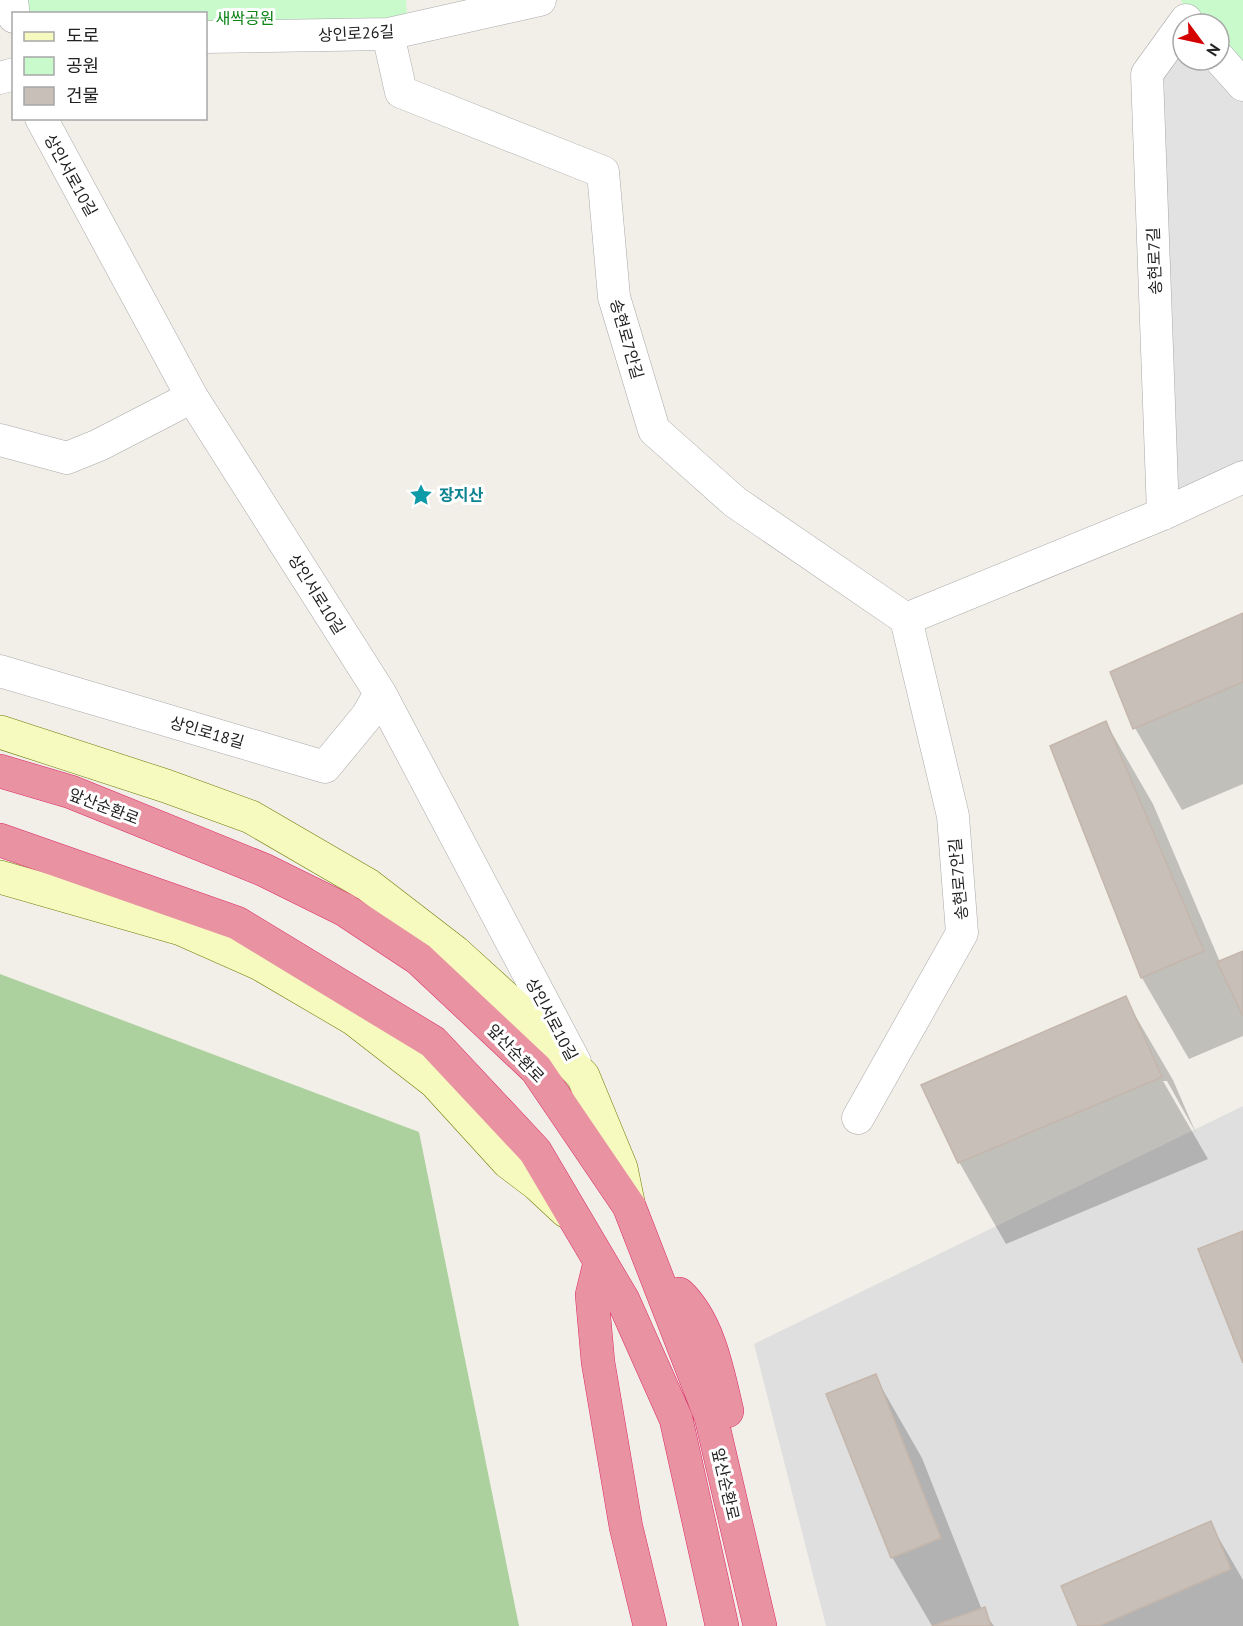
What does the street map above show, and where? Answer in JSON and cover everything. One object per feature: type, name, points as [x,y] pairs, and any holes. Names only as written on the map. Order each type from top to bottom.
[{"type":"highway","name":"앞산순환로","points":[[0,771],[71,792],[264,870],[345,909],[419,959],[536,1069],[628,1206],[711,1417],[760,1626]]},
{"type":"highway","points":[[0,840],[237,923],[433,1042],[535,1151],[623,1300],[676,1419],[722,1626]]},
{"type":"highway","points":[[600,1262],[592,1295],[598,1362],[626,1527],[650,1626]]},
{"type":"highway","points":[[654,1272],[687,1302],[713,1352],[778,1626]]},
{"type":"street","name":"상인로26길","points":[[207,37],[388,34],[540,0]]},
{"type":"street","name":"송현로7안길","points":[[388,34],[401,92],[603,172],[614,297],[654,430],[735,502],[906,619],[953,816],[962,933],[858,1118]]},
{"type":"street","name":"송현로7길","points":[[1163,514],[1147,74],[1171,37]]},
{"type":"street","points":[[1231,72],[1243,85]]},
{"type":"street","name":"상인서로10길","points":[[42,120],[192,397],[380,693],[583,1076]]},
{"type":"street","points":[[0,440],[67,458],[99,445],[192,397]]},
{"type":"street","points":[[906,619],[1163,514],[1243,477]]},
{"type":"street","name":"상인로18길","points":[[0,671],[325,767],[367,716],[380,693]]},
{"type":"street","points":[[0,732],[166,786],[250,817],[368,885],[455,952],[521,1012],[583,1076],[621,1168],[628,1206]]},
{"type":"street","points":[[0,877],[181,929],[260,964],[354,1019],[435,1082],[508,1162],[537,1184],[576,1220]]},
{"type":"shaded area","points":[[1171,41],[1171,72],[1229,72],[1243,89],[1243,477],[1163,514],[1147,74]]},
{"type":"shaded area","points":[[1243,1106],[1243,1626],[826,1626],[754,1344]]},
{"type":"green space","name":"새싹공원","points":[[12,0],[406,0],[408,30],[207,37],[207,12],[14,12]]},
{"type":"green space","points":[[1181,0],[1243,0],[1243,89],[1229,72],[1231,72],[1231,12],[1185,12]]},
{"type":"green space","points":[[0,974],[419,1132],[519,1626],[0,1626]]},
{"type":"building","points":[[1243,613],[1243,682],[1133,729],[1110,672]]},
{"type":"building","points":[[1106,721],[1204,951],[1141,978],[1050,746]]},
{"type":"building","points":[[1243,951],[1243,1016],[1217,962]]},
{"type":"building","points":[[1126,996],[1162,1077],[958,1163],[921,1085]]},
{"type":"building","points":[[1243,1231],[1243,1363],[1198,1249]]},
{"type":"building","points":[[876,1374],[941,1538],[891,1558],[826,1394]]},
{"type":"building","points":[[1211,1521],[1231,1569],[1099,1626],[1078,1626],[1061,1586]]},
{"type":"building","points":[[985,1607],[991,1626],[932,1626]]},
{"type":"place","name":"장지산","points":[[421,495]]}]
